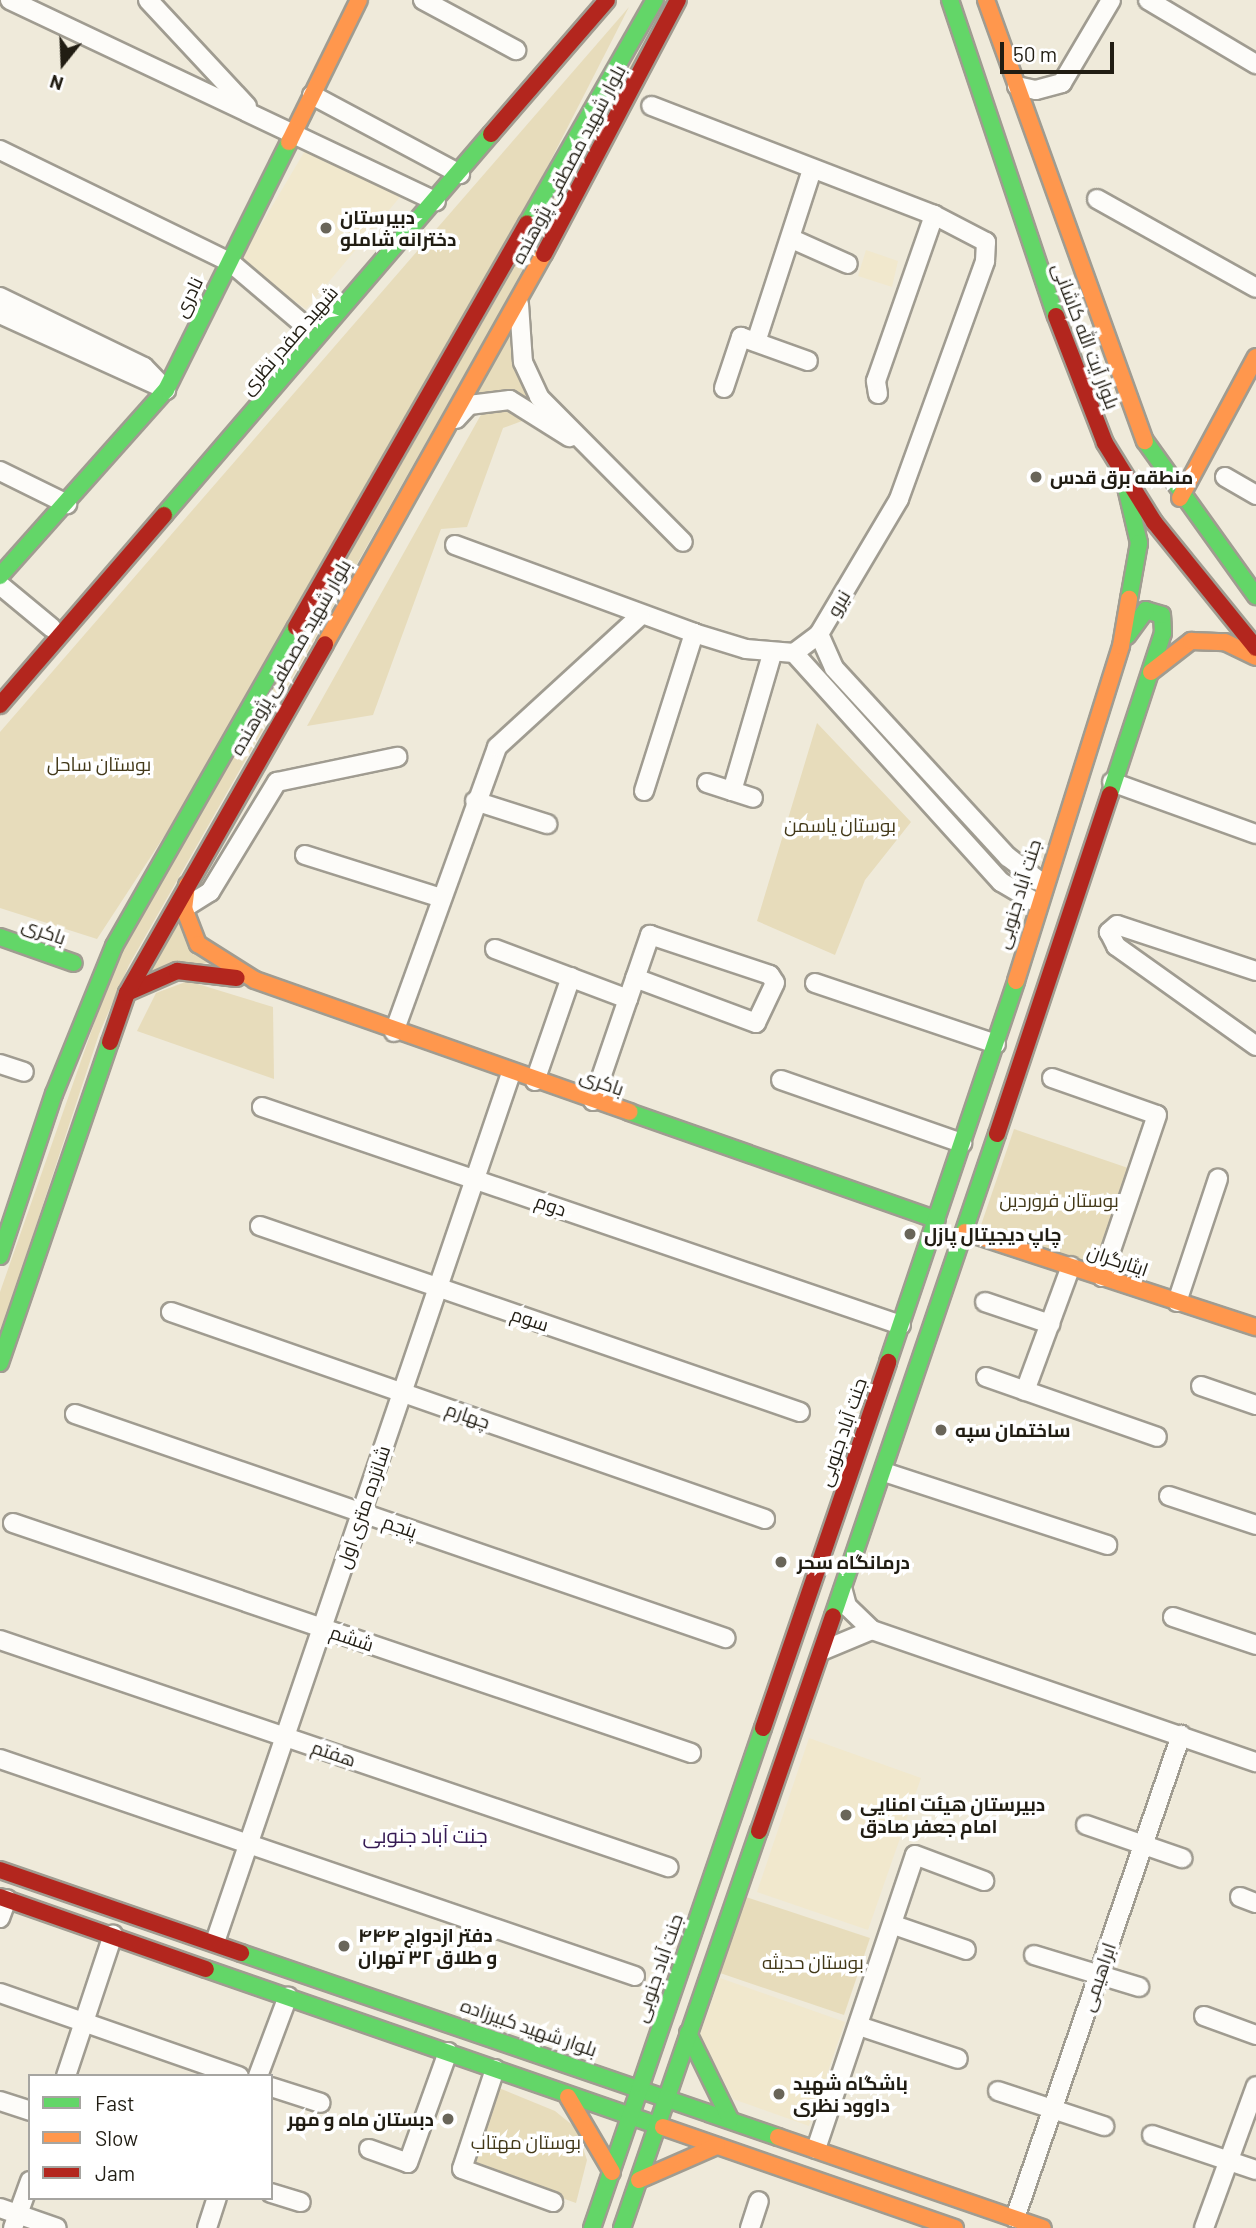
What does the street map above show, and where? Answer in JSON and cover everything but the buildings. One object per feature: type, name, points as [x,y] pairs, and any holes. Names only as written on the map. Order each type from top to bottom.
[{"type":"main road","name":"شهید صفدر نظری","points":[[0,705],[551,69],[607,0]]},
{"type":"main road","name":"بلوار شهید مصطفی پژوهنده","points":[[0,1256],[54,1094],[114,946],[655,0]]},
{"type":"main road","name":"بلوار شهید مصطفی پژوهنده","points":[[0,1363],[127,993],[519,301],[678,0]]},
{"type":"main road","name":"بلوار آیت الله کاشانی","points":[[950,0],[1025,234],[1084,398],[1122,472],[1154,522],[1256,648]]},
{"type":"main road","name":"بلوار آیت الله کاشانی","points":[[986,0],[1035,131],[1134,422],[1180,498],[1256,596]]},
{"type":"main road","name":"نادری","points":[[0,576],[166,390],[312,95],[355,1]]},
{"type":"main road","points":[[997,146],[1023,159],[1035,131]]},
{"type":"main road","points":[[1025,234],[1031,217],[1044,208],[1066,223]]},
{"type":"main road","points":[[1180,498],[1256,357]]},
{"type":"main road","points":[[1121,646],[1139,543],[1122,472]]},
{"type":"main road","points":[[622,2228],[666,2095],[824,1650],[965,1232],[1163,633],[1162,615],[1146,610],[1138,616],[1121,646]]},
{"type":"main road","points":[[1146,678],[1191,641],[1225,642],[1256,657]]},
{"type":"main road","name":"جنت آباد جنوبی","points":[[592,2228],[996,1044],[1042,883],[1121,646]]},
{"type":"main road","name":"باکری","points":[[187,884],[184,908],[198,944],[255,980],[394,1032],[937,1220]]},
{"type":"main road","name":"باکری","points":[[0,937],[74,963]]},
{"type":"main road","name":"باکری","points":[[127,993],[177,971],[255,980]]},
{"type":"main road","name":"ایثارگران","points":[[965,1232],[1256,1327]]},
{"type":"main road","name":"بلوار شهید کبیرزاده","points":[[0,1870],[666,2095],[1043,2228]]},
{"type":"main road","points":[[3,1898],[448,2052],[568,2097],[631,2116],[955,2228]]},
{"type":"main road","points":[[688,2033],[730,2119]]},
{"type":"main road","points":[[568,2097],[612,2172]]},
{"type":"main road","points":[[639,2180],[717,2146]]},
{"type":"street","points":[[10,0],[436,201]]},
{"type":"street","points":[[148,0],[255,114]]},
{"type":"street","points":[[423,0],[516,50]]},
{"type":"street","points":[[1017,86],[1036,90],[1062,83],[1111,0]]},
{"type":"street","points":[[1148,0],[1256,64]]},
{"type":"street","points":[[312,95],[460,174]]},
{"type":"street","points":[[651,106],[934,215],[876,381],[877,394]]},
{"type":"street","points":[[0,150],[230,262],[304,326]]},
{"type":"street","points":[[756,342],[792,239],[812,170]]},
{"type":"street","points":[[1097,199],[1256,288]]},
{"type":"street","name":"نیرو","points":[[934,215],[985,242],[985,261],[900,499],[819,634],[834,668],[911,752],[1042,883]]},
{"type":"street","points":[[792,239],[848,264]]},
{"type":"street","points":[[0,297],[144,367],[166,390]]},
{"type":"street","points":[[519,301],[526,372],[581,444],[683,542]]},
{"type":"street","points":[[0,314],[166,390]]},
{"type":"street","points":[[724,388],[741,337],[808,361]]},
{"type":"street","points":[[444,432],[469,405],[510,400],[581,444]]},
{"type":"street","points":[[0,471],[66,504]]},
{"type":"street","points":[[1225,477],[1256,495]]},
{"type":"street","points":[[455,545],[640,616],[772,654],[794,653],[819,634]]},
{"type":"street","points":[[0,585],[52,628]]},
{"type":"street","points":[[394,1032],[475,801],[502,741],[640,616]]},
{"type":"street","points":[[644,791],[694,633]]},
{"type":"street","points":[[794,653],[1001,882],[1037,903]]},
{"type":"street","points":[[732,791],[772,654]]},
{"type":"street","points":[[896,768],[911,752]]},
{"type":"street","points":[[184,908],[210,892],[277,782],[397,757]]},
{"type":"street","points":[[1112,782],[1256,834]]},
{"type":"street","points":[[707,783],[753,798]]},
{"type":"street","points":[[475,801],[547,824]]},
{"type":"street","points":[[305,855],[441,898]]},
{"type":"street","points":[[1256,971],[1116,925],[1109,932],[1127,954],[1256,1046]]},
{"type":"street","points":[[593,1101],[635,978],[650,935],[770,975],[775,983],[756,1023],[635,978]]},
{"type":"street","points":[[495,949],[628,999]]},
{"type":"street","points":[[535,1081],[571,977]]},
{"type":"street","points":[[815,983],[996,1044]]},
{"type":"street","points":[[0,1064],[24,1072]]},
{"type":"street","name":"شانزده متری اول","points":[[215,1942],[511,1073]]},
{"type":"street","points":[[1052,1078],[1157,1115],[1102,1277]]},
{"type":"street","points":[[781,1080],[962,1143]]},
{"type":"street","name":"دوم","points":[[262,1107],[901,1325]]},
{"type":"street","points":[[1177,1301],[1218,1179]]},
{"type":"street","name":"سوم","points":[[260,1226],[800,1412]]},
{"type":"street","points":[[1025,1391],[1071,1266]]},
{"type":"street","points":[[985,1302],[1049,1324]]},
{"type":"street","name":"چهارم","points":[[171,1312],[765,1519]]},
{"type":"street","points":[[986,1377],[1157,1437]]},
{"type":"street","points":[[1201,1386],[1256,1405]]},
{"type":"street","name":"پنجم","points":[[75,1414],[725,1638]]},
{"type":"street","points":[[884,1472],[1107,1545]]},
{"type":"street","points":[[1169,1496],[1256,1525]]},
{"type":"street","name":"ششم","points":[[13,1523],[691,1753]]},
{"type":"street","points":[[844,1591],[858,1620],[872,1630],[1256,1762]]},
{"type":"street","points":[[1173,1617],[1256,1645]]},
{"type":"street","points":[[824,1650],[872,1630]]},
{"type":"street","name":"هفتم","points":[[0,1640],[668,1867]]},
{"type":"street","name":"ابراهیمی","points":[[1015,2218],[1181,1735]]},
{"type":"street","points":[[0,1759],[635,1976]]},
{"type":"street","points":[[1086,1825],[1182,1858]]},
{"type":"street","points":[[816,2149],[894,1924],[915,1855],[984,1881]]},
{"type":"street","points":[[0,1918],[3,1898]]},
{"type":"street","points":[[894,1924],[966,1950]]},
{"type":"street","points":[[67,2074],[113,1936]]},
{"type":"street","points":[[1034,1955],[1139,1987]]},
{"type":"street","points":[[0,1993],[233,2074]]},
{"type":"street","points":[[259,2074],[288,1996]]},
{"type":"street","points":[[1204,2016],[1256,2035]]},
{"type":"street","points":[[859,2026],[958,2059]]},
{"type":"street","points":[[369,2149],[408,2163],[448,2052]]},
{"type":"street","points":[[495,2069],[462,2169],[553,2202]]},
{"type":"street","points":[[1204,2228],[1256,2087]]},
{"type":"street","points":[[273,2088],[321,2103]]},
{"type":"street","points":[[998,2091],[1104,2126]]},
{"type":"street","points":[[0,2101],[28,2110]]},
{"type":"street","points":[[1152,2135],[1228,2163],[1256,2170]]},
{"type":"street","points":[[16,2221],[28,2187]]},
{"type":"street","points":[[273,2194],[301,2202]]},
{"type":"street","points":[[206,2228],[216,2200]]},
{"type":"street","points":[[750,2228],[759,2201]]},
{"type":"street","points":[[0,2208],[16,2221],[57,2228]]},
{"type":"shaded area","points":[[306,149],[400,197],[306,309],[239,262]]},
{"type":"shaded area","points":[[866,250],[898,261],[892,287],[858,276]]},
{"type":"shaded area","name":"دبیرستان هیئت امنایی امام جعفر صادق","points":[[809,1738],[921,1778],[868,1930],[757,1892]]},
{"type":"shaded area","points":[[720,1978],[845,2022],[809,2126],[733,2099],[700,2034]]},
{"type":"green space","name":"بوستان ساحل","points":[[629,7],[532,197],[180,812],[97,939],[0,908],[0,732]]},
{"type":"green space","points":[[649,33],[500,312],[129,965],[99,1034],[0,1335],[0,1292],[116,961]]},
{"type":"green space","points":[[513,329],[533,403],[503,393],[477,394]]},
{"type":"green space","points":[[501,406],[530,418],[503,428],[467,527],[441,529],[373,715],[307,726],[483,411]]},
{"type":"green space","name":"بوستان یاسمن","points":[[817,723],[911,822],[865,880],[835,955],[757,921]]},
{"type":"green space","points":[[181,911],[210,962],[145,979]]},
{"type":"green space","points":[[188,981],[273,1007],[274,1079],[137,1031],[156,993]]},
{"type":"green space","name":"بوستان فروردین","points":[[1014,1129],[1131,1169],[1098,1268],[980,1228]]},
{"type":"green space","name":"بوستان حدیثه","points":[[746,1897],[870,1938],[844,2015],[720,1973]]},
{"type":"green space","name":"بوستان مهتاب","points":[[499,2088],[555,2111],[576,2128],[587,2160],[576,2203],[472,2166]]},
{"type":"traffic: fast","points":[[527,224],[655,0]]},
{"type":"traffic: fast","points":[[950,0],[1056,316]]},
{"type":"traffic: fast","points":[[164,515],[491,134]]},
{"type":"traffic: fast","points":[[0,576],[166,390],[289,142]]},
{"type":"traffic: fast","points":[[1145,441],[1256,596]]},
{"type":"traffic: fast","points":[[1125,483],[1139,543],[1129,599]]},
{"type":"traffic: fast","points":[[1110,794],[1163,633],[1162,615],[1146,610],[1127,636]]},
{"type":"traffic: fast","points":[[0,1256],[54,1094],[114,946],[296,627]]},
{"type":"traffic: fast","points":[[0,937],[74,963]]},
{"type":"traffic: fast","points":[[888,1362],[1016,981]]},
{"type":"traffic: fast","points":[[0,1363],[110,1042]]},
{"type":"traffic: fast","points":[[629,1112],[937,1220]]},
{"type":"traffic: fast","points":[[833,1616],[997,1134]]},
{"type":"traffic: fast","points":[[592,2228],[763,1728]]},
{"type":"traffic: fast","points":[[622,2228],[759,1831]]},
{"type":"traffic: fast","points":[[241,1953],[778,2137]]},
{"type":"traffic: fast","points":[[206,1969],[663,2127]]},
{"type":"traffic: fast","points":[[688,2033],[730,2119]]},
{"type":"traffic: slow","points":[[289,142],[359,0]]},
{"type":"traffic: slow","points":[[986,0],[1145,441]]},
{"type":"traffic: slow","points":[[325,644],[544,254]]},
{"type":"traffic: slow","points":[[1180,498],[1256,357]]},
{"type":"traffic: slow","points":[[1016,981],[1121,646],[1129,599]]},
{"type":"traffic: slow","points":[[1151,672],[1191,641],[1225,642],[1256,657]]},
{"type":"traffic: slow","points":[[187,885],[184,908],[198,944],[255,980],[629,1112]]},
{"type":"traffic: slow","points":[[965,1232],[1256,1327]]},
{"type":"traffic: slow","points":[[568,2097],[612,2172]]},
{"type":"traffic: slow","points":[[663,2127],[955,2228]]},
{"type":"traffic: slow","points":[[778,2137],[1043,2228]]},
{"type":"traffic: slow","points":[[639,2180],[717,2146]]},
{"type":"traffic: jam","points":[[491,134],[607,0]]},
{"type":"traffic: jam","points":[[544,254],[678,0]]},
{"type":"traffic: jam","points":[[296,627],[527,224]]},
{"type":"traffic: jam","points":[[1056,316],[1105,443],[1154,522],[1256,648]]},
{"type":"traffic: jam","points":[[0,705],[164,515]]},
{"type":"traffic: jam","points":[[110,1042],[127,993],[325,644]]},
{"type":"traffic: jam","points":[[997,1134],[1110,794]]},
{"type":"traffic: jam","points":[[127,993],[177,971],[237,978]]},
{"type":"traffic: jam","points":[[763,1728],[888,1362]]},
{"type":"traffic: jam","points":[[759,1831],[833,1616]]},
{"type":"traffic: jam","points":[[0,1870],[241,1953]]},
{"type":"traffic: jam","points":[[0,1897],[206,1969]]},
{"type":"place","name":"دبیرستان دخترانه شاملو","points":[[326,228]]},
{"type":"place","name":"منطقه برق قدس","points":[[1036,477]]},
{"type":"place","name":"چاپ دیجیتال پازل","points":[[910,1234]]},
{"type":"place","name":"ساختمان سپه","points":[[941,1430]]},
{"type":"place","name":"درمانگاه سحر","points":[[781,1562]]},
{"type":"place","name":"دبیرستان هیئت امنایی امام جعفر صادق","points":[[846,1815]]},
{"type":"place","name":"دفتر ازدواج ۴۴۴ و طلاق ۳۲ تهران","points":[[344,1946]]},
{"type":"place","name":"باشگاه شهید داوود نظری","points":[[779,2094]]},
{"type":"place","name":"دبستان ماه و مهر","points":[[448,2119]]},
{"type":"district","name":"جنت‌ آباد جنوبی","points":[[425,1835]]}]
